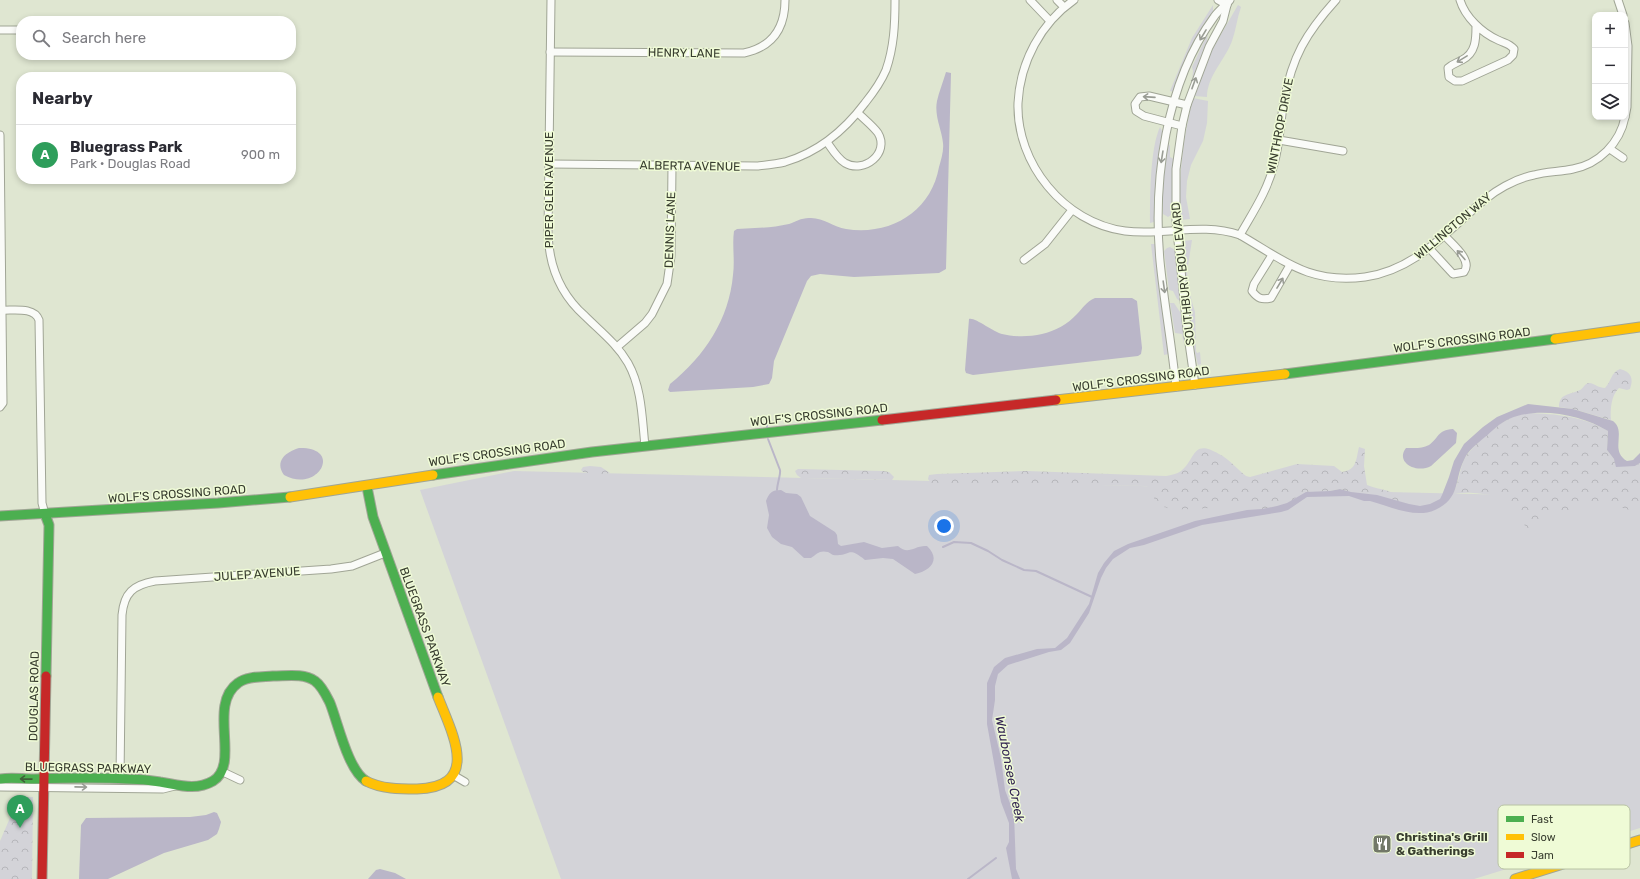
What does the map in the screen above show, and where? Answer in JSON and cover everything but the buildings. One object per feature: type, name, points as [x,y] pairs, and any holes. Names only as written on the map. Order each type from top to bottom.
[{"type":"main road","name":"WOLF'S CROSSING ROAD","points":[[0,516],[275,499],[322,494],[487,466],[645,446],[1196,385],[1640,328]]},
{"type":"main road","name":"BLUEGRASS PARKWAY","points":[[367,487],[372,517],[457,748],[458,762],[453,775]]},
{"type":"main road","name":"DOUGLAS ROAD","points":[[42,879],[48,524],[45,514]]},
{"type":"main road","points":[[221,772],[226,759],[223,705],[231,685],[250,678],[295,675],[315,677],[320,684],[327,697],[352,765],[358,775],[366,782],[381,788],[429,788],[442,784],[453,775]]},
{"type":"main road","name":"BLUEGRASS PARKWAY","points":[[0,779],[44,783],[120,779],[161,782],[176,786],[192,787],[205,785],[216,778],[221,772]]},
{"type":"main road","points":[[1630,843],[1640,840]]},
{"type":"main road","points":[[1515,879],[1547,869]]},
{"type":"street","name":"PIPER GLEN AVENUE","points":[[551,0],[548,247],[554,274],[563,291],[572,304],[617,347],[629,364],[636,382],[639,396],[645,446]]},
{"type":"street","name":"HENRY LANE","points":[[550,52],[744,53],[754,51],[765,45],[773,38],[781,26],[785,9],[785,0]]},
{"type":"street","name":"ALBERTA AVENUE","points":[[549,164],[758,166],[785,162],[811,151],[827,142],[845,128],[858,113],[886,70],[893,43],[895,0]]},
{"type":"street","points":[[1030,0],[1050,21]]},
{"type":"street","points":[[1057,0],[1064,8]]},
{"type":"street","name":"WILLINGTON WAY","points":[[1074,0],[1050,21],[1033,47],[1023,69],[1018,93],[1018,115],[1024,143],[1033,166],[1050,190],[1072,210],[1096,223],[1110,228],[1124,231],[1159,232],[1201,228],[1218,229],[1240,235],[1298,270],[1330,277],[1344,278],[1366,276],[1391,270],[1409,262],[1429,248],[1484,199],[1497,190],[1534,175],[1574,169],[1598,159],[1610,149],[1620,134],[1624,120]]},
{"type":"street","points":[[1218,0],[1229,2]]},
{"type":"street","name":"WINTHROP DRIVE","points":[[1240,235],[1264,194],[1270,179],[1275,163],[1290,75],[1303,42],[1317,20],[1336,0]]},
{"type":"street","points":[[1460,0],[1461,5],[1476,26],[1491,37],[1509,44],[1514,49],[1513,55],[1508,60],[1462,81],[1455,81],[1449,76],[1448,68],[1464,59],[1471,52],[1475,45],[1476,26]]},
{"type":"street","points":[[1618,0],[1622,12]]},
{"type":"street","name":"SOUTHBURY BOULEVARD","points":[[1176,387],[1160,261],[1160,175],[1169,123],[1183,74],[1199,41],[1214,16],[1229,2]]},
{"type":"street","name":"SOUTHBURY BOULEVARD","points":[[1196,385],[1187,330],[1177,230],[1175,199],[1176,169],[1182,126],[1187,105],[1209,47],[1223,21],[1229,2]]},
{"type":"street","points":[[0,30],[16,30]]},
{"type":"street","name":"WILLINGTON WAY","points":[[1627,84],[1628,48]]},
{"type":"street","points":[[1182,126],[1139,114],[1136,111],[1135,104],[1140,97],[1144,96],[1187,105]]},
{"type":"street","points":[[827,142],[838,158],[846,164],[853,166],[864,165],[873,161],[879,154],[881,143],[878,134],[858,113]]},
{"type":"street","points":[[0,135],[3,403],[0,407]]},
{"type":"street","points":[[1278,140],[1344,151]]},
{"type":"street","points":[[1610,149],[1623,158]]},
{"type":"street","name":"DENNIS LANE","points":[[617,347],[645,323],[652,314],[667,284],[671,256],[672,166]]},
{"type":"street","points":[[1024,260],[1045,244],[1072,210]]},
{"type":"street","points":[[1429,248],[1453,274],[1464,272],[1467,268],[1466,261],[1444,235]]},
{"type":"street","points":[[1272,255],[1254,284],[1252,291],[1256,297],[1263,300],[1271,298],[1290,266]]},
{"type":"street","points":[[1,310],[32,312],[38,316],[39,320],[42,503],[45,514]]},
{"type":"street","name":"JULEP AVENUE","points":[[120,779],[122,615],[128,590],[141,584],[155,581],[352,566],[385,554]]},
{"type":"street","points":[[221,772],[240,780]]},
{"type":"street","points":[[453,775],[464,782]]},
{"type":"street","name":"BLUEGRASS PARKWAY","points":[[0,787],[44,783],[61,786],[163,789],[176,786]]},
{"type":"green space","points":[[1213,5],[1213,13],[1174,92],[1170,91],[1192,38]]},
{"type":"green space","points":[[1238,5],[1241,7],[1232,41],[1213,75],[1207,97],[1194,96],[1212,50]]},
{"type":"green space","points":[[1208,33],[1208,42],[1192,81],[1192,67]]},
{"type":"green space","points":[[1193,98],[1208,101],[1207,123],[1203,141],[1191,165],[1187,181],[1186,197],[1190,219],[1181,220],[1179,216],[1181,171],[1184,142]]},
{"type":"green space","points":[[1160,127],[1163,133],[1156,182],[1155,219],[1154,222],[1150,223],[1152,160]]},
{"type":"green space","points":[[1168,143],[1170,146],[1170,157],[1174,159],[1172,208],[1171,215],[1168,217],[1163,214],[1163,178]]},
{"type":"green space","points":[[1192,240],[1187,272],[1188,288],[1195,312],[1196,351],[1197,353],[1200,352],[1201,364],[1198,365],[1194,349],[1182,245],[1183,241]]},
{"type":"green space","points":[[1151,244],[1156,244],[1169,354],[1164,355]]},
{"type":"green space","points":[[1170,247],[1175,250],[1182,302],[1177,299],[1173,291],[1169,290],[1164,251]]},
{"type":"green space","points":[[1170,303],[1174,303],[1180,312],[1183,312],[1187,346],[1184,344],[1182,334],[1175,333]]},
{"type":"green space","points":[[1620,369],[1627,372],[1631,376],[1632,382],[1630,389],[1627,390],[1619,388],[1616,391],[1612,403],[1611,420],[1573,409],[1559,407],[1559,402],[1563,397],[1580,390],[1588,383],[1605,388],[1615,372]]},
{"type":"green space","points":[[1527,413],[1549,414],[1579,419],[1608,431],[1607,450],[1614,459],[1635,466],[1640,463],[1640,510],[1632,511],[1608,503],[1579,505],[1564,513],[1555,514],[1537,520],[1532,529],[1525,526],[1520,508],[1513,502],[1486,494],[1458,493],[1452,495],[1464,460],[1471,450],[1502,423]]},
{"type":"green space","points":[[1359,447],[1365,449],[1364,466],[1367,485],[1393,493],[1403,499],[1407,504],[1377,495],[1351,492],[1340,489],[1306,492],[1287,503],[1262,509],[1252,509],[1245,501],[1233,504],[1222,502],[1212,508],[1172,509],[1160,505],[1155,500],[1147,486],[943,484],[931,483],[928,479],[929,475],[937,474],[1027,471],[1166,476],[1176,474],[1181,471],[1199,449],[1204,448],[1223,456],[1246,476],[1250,477],[1297,464],[1334,466],[1342,472],[1351,469],[1355,463]]},
{"type":"green space","points":[[583,467],[601,467],[610,473],[593,474],[583,472],[581,470]]},
{"type":"green space","points":[[798,469],[883,471],[889,472],[894,477],[892,480],[801,478],[795,471]]},
{"type":"green space","points":[[514,471],[1640,498],[1640,828],[1630,831],[1630,805],[1498,805],[1498,869],[1507,869],[1474,879],[561,879],[420,490]]},
{"type":"green space","points":[[19,797],[33,797],[32,879],[0,879],[0,841]]},
{"type":"shaded area","points":[[946,72],[951,73],[946,269],[939,273],[854,277],[820,274],[811,276],[807,281],[774,361],[772,378],[769,384],[753,387],[670,392],[668,390],[670,384],[683,373],[704,349],[721,321],[731,291],[734,264],[734,231],[737,229],[763,228],[789,224],[806,218],[819,219],[846,229],[878,229],[906,218],[918,208],[927,197],[935,183],[942,155],[943,143],[936,107]]},
{"type":"shaded area","points":[[1095,298],[1132,298],[1137,301],[1142,348],[1141,354],[1138,356],[973,375],[966,373],[969,319],[975,320],[1002,334],[1017,336],[1037,335],[1047,333],[1061,327],[1073,318],[1087,303]]},
{"type":"shaded area","points":[[1528,404],[1573,409],[1613,421],[1619,430],[1618,446],[1622,457],[1627,461],[1633,460],[1640,453],[1640,463],[1635,466],[1616,467],[1614,459],[1607,450],[1608,431],[1597,425],[1560,414],[1533,413],[1521,415],[1502,423],[1470,450],[1461,467],[1453,494],[1449,500],[1435,510],[1419,513],[1402,511],[1349,496],[1307,497],[1288,510],[1202,525],[1144,545],[1130,548],[1113,559],[1101,578],[1089,613],[1070,643],[1061,650],[1049,652],[1008,665],[998,674],[995,686],[995,700],[992,720],[1001,758],[1005,790],[1014,814],[1016,869],[1020,879],[1012,879],[1006,848],[1009,842],[1009,823],[1001,802],[987,724],[987,683],[994,667],[1005,658],[1037,649],[1055,648],[1067,638],[1089,604],[1098,573],[1114,551],[1128,544],[1195,521],[1287,503],[1306,492],[1340,489],[1351,492],[1377,495],[1420,506],[1430,504],[1440,499],[1454,461],[1464,444],[1497,417]]},
{"type":"shaded area","points":[[1453,429],[1457,433],[1456,443],[1431,466],[1419,469],[1414,468],[1405,462],[1403,453],[1406,448],[1418,448],[1429,445],[1444,431]]},
{"type":"shaded area","points":[[299,448],[313,450],[320,454],[323,461],[321,468],[316,475],[307,479],[296,479],[284,475],[281,470],[280,465],[283,458],[290,452]]},
{"type":"shaded area","points":[[781,490],[786,493],[797,494],[801,497],[810,516],[835,532],[837,535],[838,544],[841,546],[864,542],[882,548],[898,546],[902,549],[909,550],[927,546],[933,555],[934,560],[930,567],[926,570],[915,574],[893,559],[883,558],[865,560],[852,552],[843,555],[833,555],[828,552],[822,552],[811,558],[804,558],[792,547],[781,544],[772,537],[767,528],[769,515],[766,501],[771,492]]},
{"type":"shaded area","points":[[214,812],[217,813],[221,822],[217,834],[208,840],[164,853],[108,879],[79,879],[81,825],[86,818],[190,817],[206,815]]},
{"type":"shaded area","points":[[380,869],[395,873],[406,879],[368,879],[376,870]]},
{"type":"waterway","points":[[767,420],[767,427]]},
{"type":"waterway","points":[[768,439],[780,470],[777,490]]},
{"type":"waterway","points":[[943,547],[954,542],[971,543],[1024,570],[1036,571],[1092,597]]},
{"type":"waterway","points":[[968,879],[996,858]]},
{"type":"traffic: fast","points":[[1285,374],[1555,339]]},
{"type":"traffic: fast","points":[[433,475],[592,452],[882,420]]},
{"type":"traffic: fast","points":[[367,487],[373,517],[438,697]]},
{"type":"traffic: fast","points":[[0,516],[218,503],[290,497]]},
{"type":"traffic: fast","points":[[45,514],[49,525],[46,676]]},
{"type":"traffic: fast","points":[[0,779],[104,778],[156,781],[194,787],[207,784],[213,781],[221,773],[224,762],[225,705],[229,693],[238,683],[246,679],[273,676],[295,676],[310,678],[322,688],[330,703],[349,757],[354,767],[366,781]]},
{"type":"traffic: slow","points":[[1555,339],[1640,327]]},
{"type":"traffic: slow","points":[[1056,400],[1285,374]]},
{"type":"traffic: slow","points":[[290,497],[433,475]]},
{"type":"traffic: slow","points":[[366,781],[384,787],[397,789],[417,789],[437,786],[450,779],[456,769],[457,756],[455,741],[438,697]]},
{"type":"traffic: slow","points":[[1630,843],[1640,840]]},
{"type":"traffic: slow","points":[[1515,879],[1547,869]]},
{"type":"traffic: jam","points":[[882,420],[1056,400]]},
{"type":"traffic: jam","points":[[42,879],[46,676]]},
{"type":"place","name":"Bluegrass Park","points":[[20,828]]},
{"type":"place","name":"Christina's Grill & Gatherings","points":[[1382,844]]},
{"type":"water label","name":"Waubonsee Creek","points":[[1010,769]]}]
